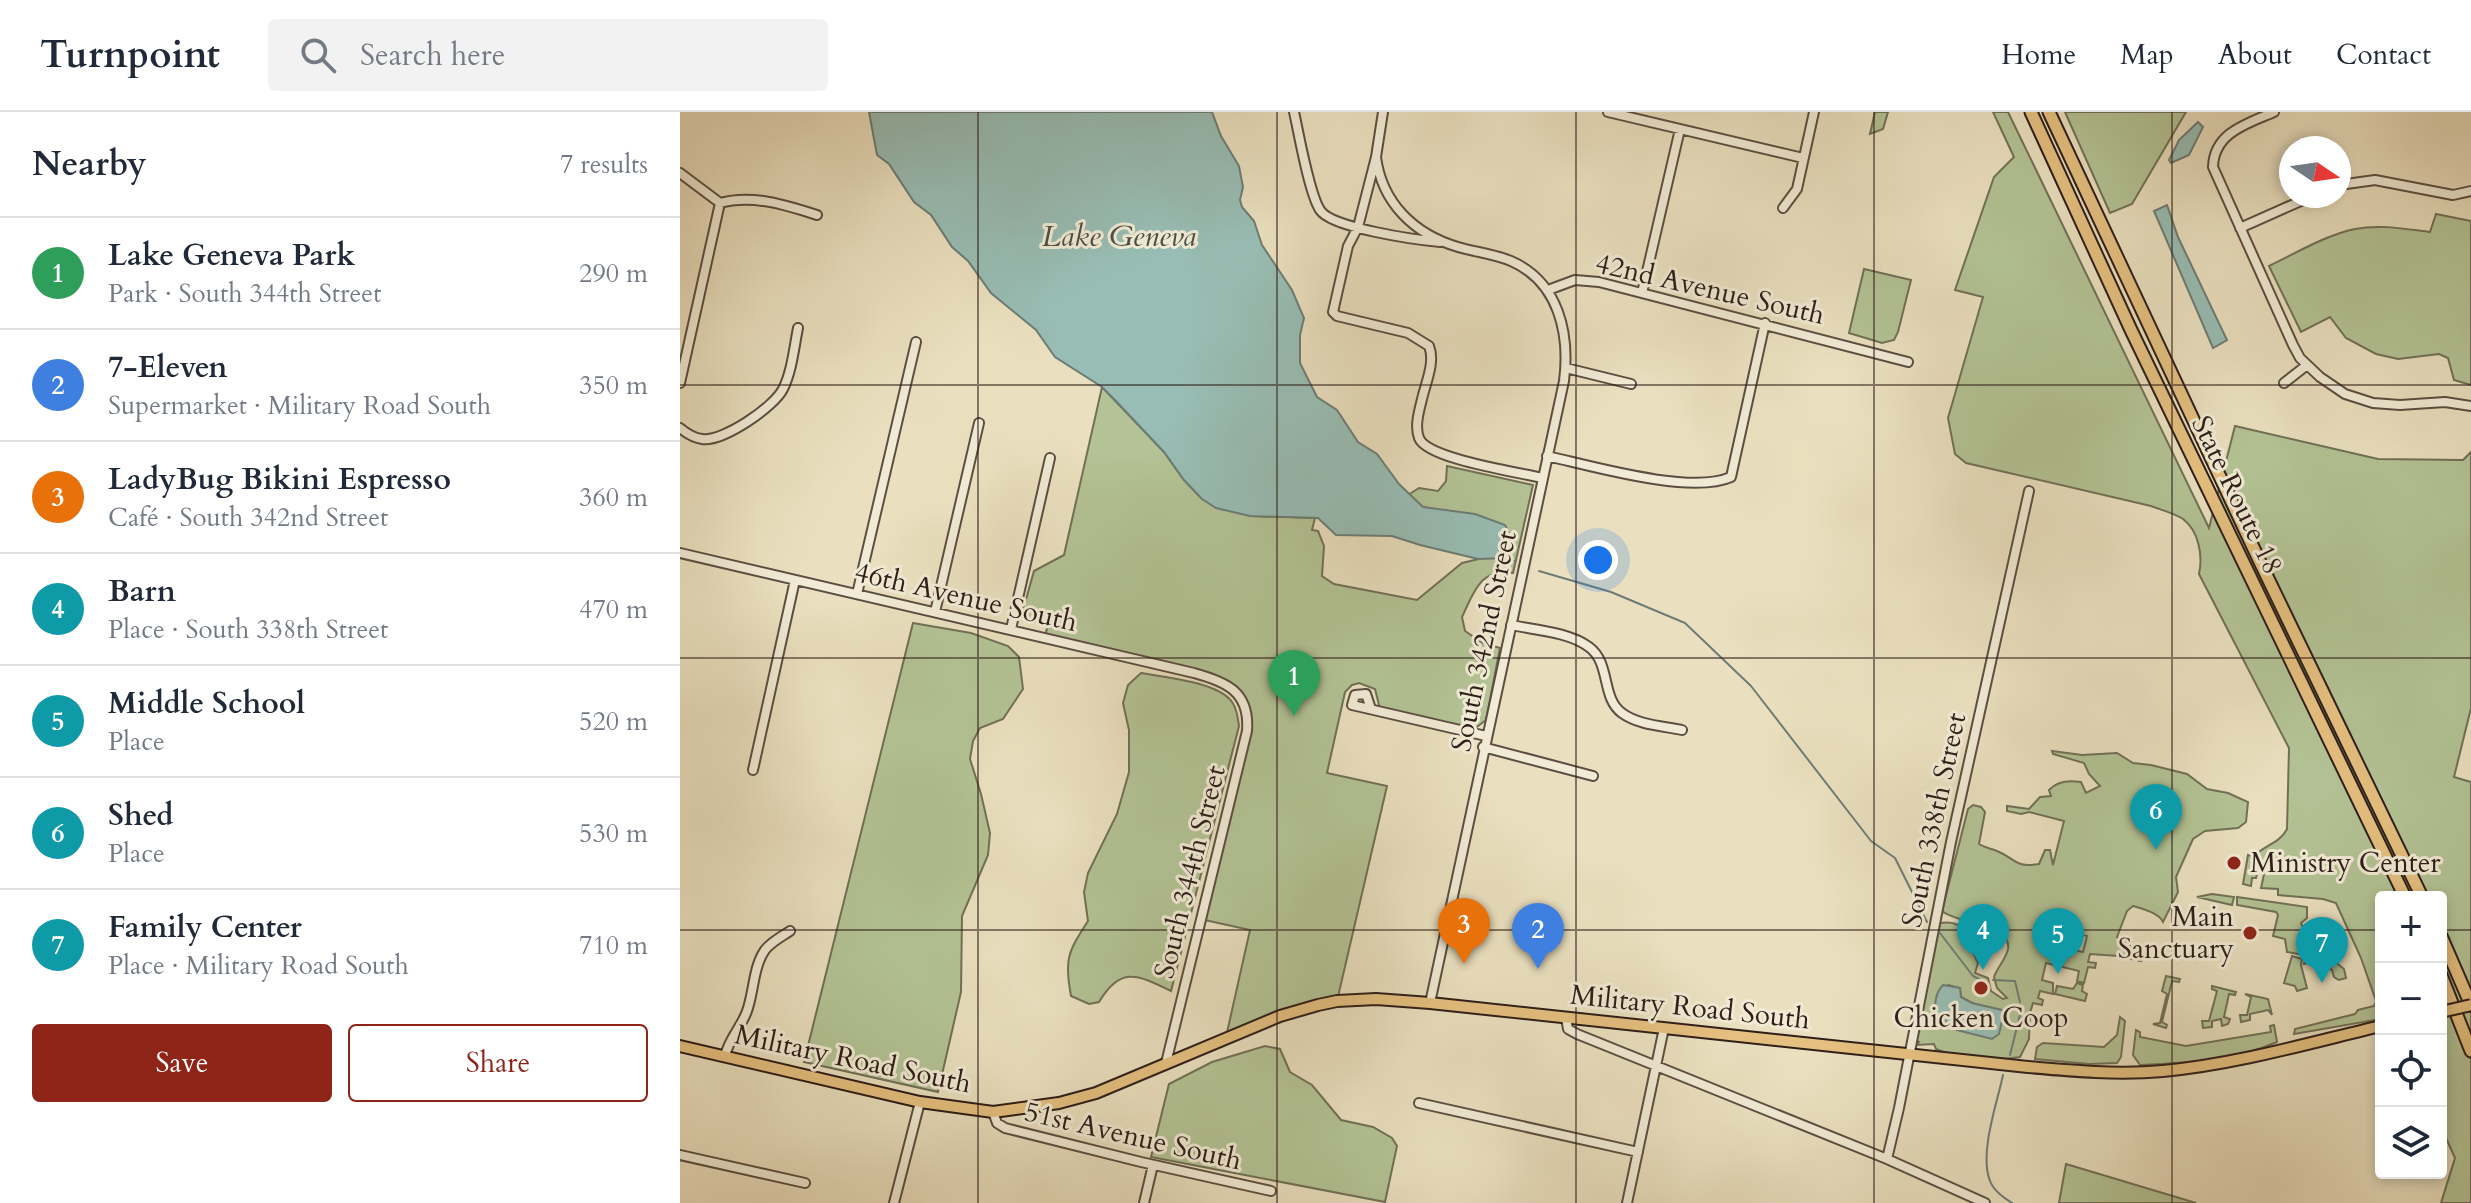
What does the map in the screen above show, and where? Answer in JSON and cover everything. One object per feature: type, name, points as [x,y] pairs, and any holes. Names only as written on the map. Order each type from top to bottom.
[{"type":"highway","name":"State Route 18","points":[[2031,112],[2131,330],[2402,891]]},
{"type":"highway","name":"State Route 18","points":[[2049,112],[2260,562],[2419,891]]},
{"type":"highway","points":[[2447,950],[2471,1005]]},
{"type":"highway","points":[[2447,990],[2471,1051]]},
{"type":"main road","name":"Military Road South","points":[[680,1046],[920,1102],[993,1112],[1059,1103],[1096,1093],[1280,1016],[1337,1001],[1376,999],[1430,1003],[2069,1071],[2160,1072],[2204,1067],[2375,1028]]},
{"type":"main road","points":[[2447,1011],[2471,1005]]},
{"type":"street","points":[[1294,112],[1319,209],[1337,221],[1358,227],[1444,242],[1514,262],[1548,290]]},
{"type":"street","points":[[1383,112],[1376,157],[1358,227],[1348,246],[1333,312],[1337,316],[1401,331],[1429,346],[1431,361],[1417,425],[1422,443],[1440,453],[1542,478]]},
{"type":"street","points":[[1608,112],[1803,158]]},
{"type":"street","points":[[1783,208],[1795,193],[1814,112]]},
{"type":"street","points":[[2274,112],[2231,132],[2221,141],[2215,150],[2214,171],[2293,345],[2307,365],[2339,391],[2364,401],[2387,405],[2445,402],[2471,406]]},
{"type":"street","points":[[1642,293],[1680,129]]},
{"type":"street","points":[[1376,157],[1386,192],[1401,215],[1444,242]]},
{"type":"street","points":[[680,173],[720,203]]},
{"type":"street","points":[[2351,183],[2375,180],[2453,195],[2471,191]]},
{"type":"street","points":[[720,203],[749,199],[817,215]]},
{"type":"street","points":[[680,383],[720,203]]},
{"type":"street","points":[[2240,228],[2285,208]]},
{"type":"street","name":"42nd Avenue South","points":[[1548,290],[1582,280],[1765,323],[1908,362]]},
{"type":"street","name":"South 342nd Street","points":[[1430,1003],[1566,368],[1565,334],[1557,306],[1548,290]]},
{"type":"street","points":[[1547,456],[1655,480],[1721,482],[1731,477],[1765,323]]},
{"type":"street","points":[[680,428],[694,437],[708,439],[768,409],[787,381],[798,328]]},
{"type":"street","points":[[857,594],[916,342]]},
{"type":"street","points":[[2284,383],[2307,365]]},
{"type":"street","points":[[1566,368],[1631,384]]},
{"type":"street","points":[[935,612],[979,423]]},
{"type":"street","points":[[1011,629],[1050,458]]},
{"type":"street","name":"South 338th Street","points":[[1887,1159],[1951,842],[2029,491]]},
{"type":"street","name":"46th Avenue South","points":[[680,553],[1205,676],[1237,693]]},
{"type":"street","points":[[753,770],[795,580]]},
{"type":"street","points":[[1511,625],[1580,641],[1591,648],[1603,666],[1612,700],[1624,715],[1682,730]]},
{"type":"street","name":"South 344th Street","points":[[1166,1063],[1247,731],[1247,712],[1244,701],[1237,693]]},
{"type":"street","points":[[1371,709],[1486,736]]},
{"type":"street","points":[[1483,747],[1593,776]]},
{"type":"street","points":[[725,1056],[733,1033],[748,1009],[764,952],[790,931]]},
{"type":"street","points":[[1566,1018],[1568,1029],[1572,1032],[1887,1159],[1985,1203]]},
{"type":"street","points":[[1627,1203],[1664,1028]]},
{"type":"street","points":[[894,1203],[920,1102]]},
{"type":"street","points":[[1419,1103],[1638,1152]]},
{"type":"street","name":"51st Avenue South","points":[[993,1112],[997,1123],[1005,1128],[1271,1191]]},
{"type":"street","points":[[680,1155],[805,1183]]},
{"type":"street","points":[[1144,1203],[1153,1165]]},
{"type":"green space","points":[[1875,112],[1888,112],[1883,129],[1870,134]]},
{"type":"green space","points":[[1993,112],[2008,112],[2209,528],[2235,426],[2378,459],[2463,460],[2471,452],[2471,708],[2454,777],[2471,782],[2471,1203],[2441,1203],[2455,1158],[2447,1140],[2447,891],[2375,891],[2375,998],[2336,903],[2278,895],[2278,889],[2261,888],[2266,865],[2260,863],[2251,886],[2243,884],[2248,855],[2254,856],[2280,838],[2287,829],[2289,748],[2199,574],[2200,552],[2193,530],[2179,517],[2151,506],[1966,463],[1955,454],[1948,418],[1983,297],[1955,290],[1994,177],[2014,157]]},
{"type":"green space","points":[[2065,112],[2186,112],[2132,204],[2110,213]]},
{"type":"green space","points":[[2436,214],[2471,221],[2471,385],[2454,380],[2448,358],[2439,354],[2398,359],[2376,354],[2346,338],[2330,317],[2301,332],[2269,266],[2322,240],[2355,229],[2383,227],[2430,232]]},
{"type":"green space","points":[[1864,269],[1911,280],[1894,340],[1882,343],[1849,333]]},
{"type":"green space","points":[[1102,387],[1164,452],[1202,499],[1250,516],[1315,518],[1312,530],[1318,531],[1324,546],[1322,576],[1334,584],[1417,600],[1462,563],[1479,559],[1433,509],[1423,507],[1408,495],[1419,488],[1438,491],[1446,481],[1447,466],[1533,485],[1513,573],[1502,572],[1486,578],[1475,591],[1462,617],[1465,631],[1483,643],[1500,648],[1486,720],[1473,730],[1380,709],[1375,689],[1359,683],[1345,692],[1327,773],[1387,786],[1337,1001],[1226,1037],[1250,930],[1200,919],[1247,731],[1247,712],[1228,686],[1045,638],[1049,617],[1042,623],[1031,621],[1023,610],[1034,571],[1064,555]]},
{"type":"green space","points":[[913,623],[971,633],[1008,646],[1019,657],[1023,689],[1003,719],[980,728],[973,741],[970,759],[990,833],[988,855],[962,916],[961,992],[938,1092],[804,1062]]},
{"type":"green space","points":[[1141,673],[1203,685],[1225,695],[1232,702],[1239,726],[1171,991],[1140,978],[1123,978],[1107,990],[1099,1002],[1089,1004],[1071,996],[1069,956],[1088,921],[1084,892],[1088,873],[1117,814],[1129,772],[1129,730],[1123,703],[1128,685]]},
{"type":"green space","points":[[2052,751],[2082,755],[2117,753],[2133,763],[2187,774],[2207,789],[2228,793],[2248,802],[2246,822],[2238,828],[2205,831],[2193,839],[2176,877],[2178,892],[2163,922],[2141,908],[2133,906],[2127,911],[2117,937],[2137,950],[2150,947],[2141,961],[2090,954],[2088,962],[2096,963],[2095,968],[2088,967],[2084,983],[2077,981],[2079,971],[2046,963],[2042,980],[2053,983],[2053,994],[2040,991],[2038,998],[2043,1000],[2042,1005],[2033,1003],[2029,1039],[2020,1057],[1967,1057],[1945,1053],[1936,1049],[1934,1044],[1917,1045],[1919,1042],[1915,1040],[1940,923],[1958,925],[1963,929],[1978,963],[1975,973],[1988,978],[1991,991],[2003,999],[2007,998],[1997,988],[1994,977],[2007,953],[2007,940],[1993,929],[1942,911],[1968,809],[1973,805],[1985,812],[1979,844],[2024,865],[2039,864],[2045,850],[2050,850],[2053,865],[2064,821],[2029,812],[2007,811],[2007,806],[2029,809],[2040,797],[2051,796],[2049,790],[2064,782],[2081,782],[2086,793],[2100,786],[2084,763],[2053,754]],"holes":[[[2057,930],[2087,936],[2083,952],[2054,945]],[[1948,985],[1960,988],[1961,997],[1972,1003],[2004,1012],[1952,1027],[1935,1010],[1937,995]]]},
{"type":"green space","points":[[2212,894],[2234,897],[2232,905],[2197,897]]},
{"type":"green space","points":[[2237,897],[2307,907],[2307,918],[2301,923],[2308,939],[2304,955],[2287,952],[2285,939],[2273,936],[2276,912],[2237,905]]},
{"type":"green space","points":[[2330,948],[2334,961],[2344,969],[2346,978],[2339,980],[2334,977],[2325,959],[2304,964],[2306,957]]},
{"type":"green space","points":[[2292,956],[2302,959],[2307,988],[2297,991],[2295,986],[2284,983]]},
{"type":"green space","points":[[2166,976],[2180,979],[2179,982],[2172,981],[2162,1022],[2167,1025],[2166,1028],[2153,1024],[2160,1023],[2167,994],[2162,991]]},
{"type":"green space","points":[[2077,983],[2083,985],[2082,991],[2087,994],[2085,1001],[2055,994],[2057,986],[2073,989]]},
{"type":"green space","points":[[2212,986],[2236,992],[2235,995],[2229,994],[2224,1017],[2230,1019],[2228,1024],[2222,1026],[2221,1019],[2212,1021],[2212,1027],[2203,1028],[2202,1021],[2209,1021],[2217,991]]},
{"type":"green space","points":[[2245,994],[2268,999],[2272,1015],[2268,1010],[2250,1014],[2250,1020],[2241,1022],[2240,1015],[2247,1015],[2251,997]]},
{"type":"green space","points":[[2375,1004],[2375,1020],[2294,1034],[2295,1029]]},
{"type":"green space","points":[[2120,1017],[2125,1021],[2121,1057],[2117,1063],[2035,1059],[2037,1047],[2043,1043],[2104,1047],[2117,1035]]},
{"type":"green space","points":[[2274,1025],[2277,1042],[2228,1057],[2140,1065],[2133,1055],[2136,1030],[2140,1032],[2140,1037],[2186,1046],[2271,1032],[2270,1026]]},
{"type":"green space","points":[[1265,1046],[1280,1049],[1290,1072],[1312,1085],[1341,1120],[1373,1127],[1392,1138],[1397,1146],[1385,1202],[1151,1157],[1169,1084],[1212,1062]]},
{"type":"green space","points":[[2066,1164],[2196,1203],[2059,1203]]},
{"type":"water","name":"Lake Geneva","points":[[869,112],[1212,112],[1221,136],[1239,166],[1243,187],[1242,207],[1254,221],[1262,245],[1292,290],[1304,318],[1300,335],[1300,363],[1317,397],[1337,410],[1358,442],[1377,454],[1399,484],[1423,507],[1475,514],[1505,525],[1513,542],[1506,558],[1478,559],[1392,536],[1336,535],[1318,518],[1250,516],[1216,508],[1202,499],[1164,452],[1102,387],[1055,357],[1036,330],[991,293],[968,261],[952,247],[931,215],[914,202],[889,164],[877,155]]},
{"type":"water","points":[[2198,122],[2203,127],[2189,155],[2171,163],[2169,160],[2179,140]]},
{"type":"water","points":[[2167,205],[2178,237],[2227,340],[2213,348],[2154,211]]},
{"type":"water","points":[[1943,985],[1960,988],[1961,997],[1972,1003],[2002,1010],[1999,1034],[1992,1039],[1957,1030],[1937,1015],[1936,999]]},
{"type":"waterway","points":[[1506,558],[1514,561]]},
{"type":"waterway","points":[[1539,571],[1611,592],[1685,623],[1751,686],[1871,841],[1895,858],[1927,922]]},
{"type":"waterway","points":[[1940,933],[1973,976],[1983,981]]},
{"type":"waterway","points":[[1993,980],[2015,981],[2020,1002]]},
{"type":"waterway","points":[[2010,1055],[2020,1015]]},
{"type":"waterway","points":[[2003,1075],[1988,1143],[1987,1170],[1994,1188],[2012,1203]]},
{"type":"place","name":"Lake Geneva Park","points":[[1294,716]]},
{"type":"place","name":"Shed","points":[[2156,850]]},
{"type":"place","name":"Ministry Center","points":[[2234,863]]},
{"type":"place","name":"Main Sanctuary","points":[[2250,933]]},
{"type":"place","name":"LadyBug Bikini Espresso","points":[[1464,964]]},
{"type":"place","name":"7-Eleven","points":[[1538,969]]},
{"type":"place","name":"Barn","points":[[1983,970]]},
{"type":"place","name":"Middle School","points":[[2058,974]]},
{"type":"place","name":"Family Center","points":[[2322,983]]},
{"type":"place","name":"Chicken Coop","points":[[1981,988]]}]
